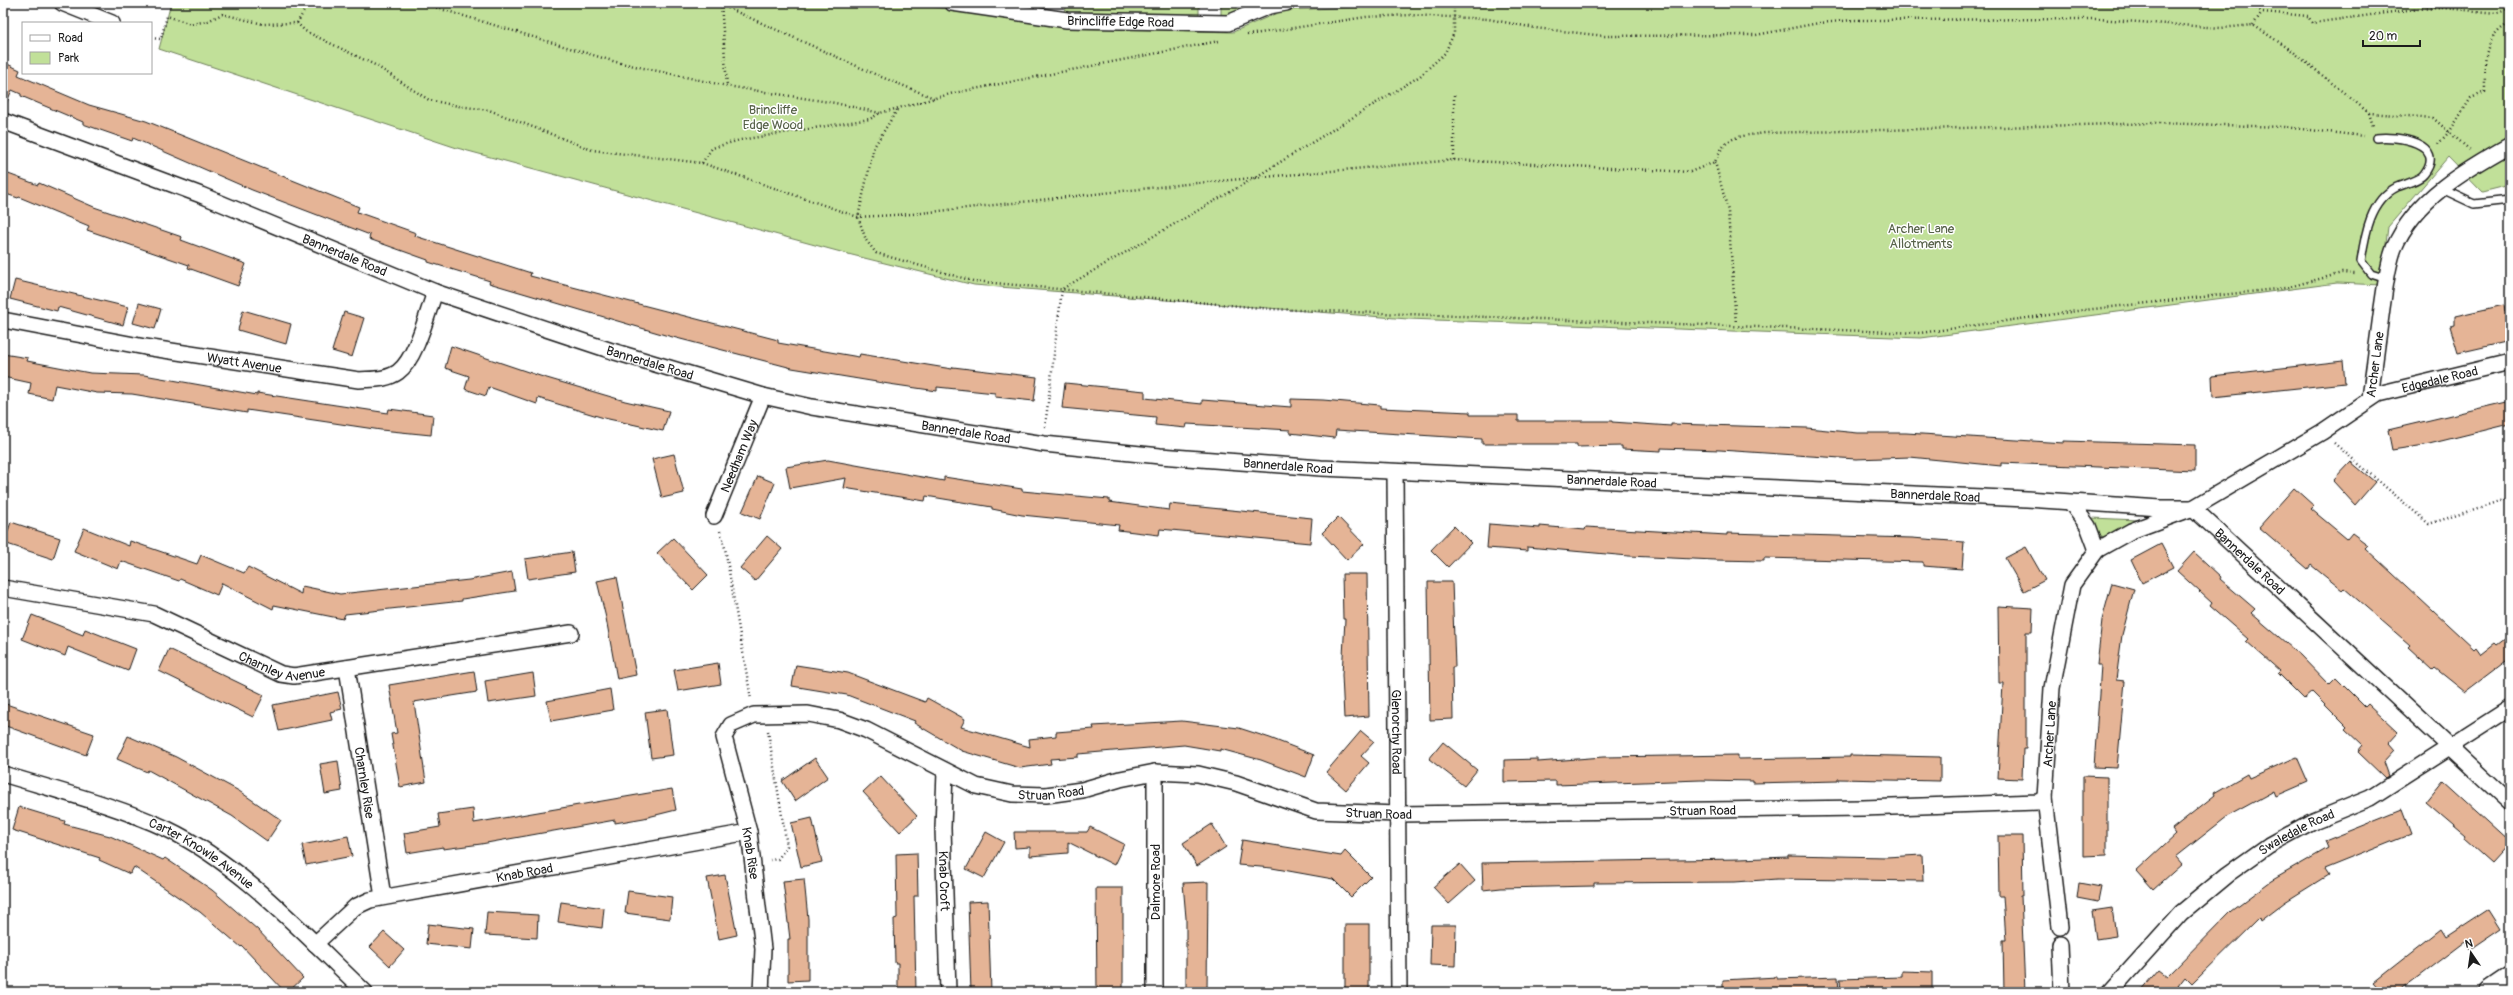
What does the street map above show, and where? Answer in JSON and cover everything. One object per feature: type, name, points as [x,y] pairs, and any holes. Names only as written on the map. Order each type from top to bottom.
[{"type":"street","points":[[62,3],[110,22]]},
{"type":"street","name":"Brincliffe Edge Road","points":[[952,3],[1067,20],[1228,23],[1276,4]]},
{"type":"street","name":"Bannerdale Road","points":[[3,121],[201,195],[435,292],[612,351],[763,396],[812,407],[1044,444],[1168,456],[1395,472],[1790,488],[2193,508],[2510,803]]},
{"type":"street","name":"Archer Lane","points":[[2060,927],[2045,798],[2052,688],[2065,612],[2072,585],[2096,550],[2131,531],[2193,508],[2322,432],[2370,398],[2386,279],[2394,248],[2413,220],[2440,188],[2482,160],[2510,145]]},
{"type":"street","name":"Wyatt Avenue","points":[[3,320],[145,347],[359,380],[381,379],[397,373],[408,362],[435,292]]},
{"type":"street","name":"Edgedale Road","points":[[2370,398],[2387,390],[2510,362]]},
{"type":"street","name":"Needham Way","points":[[714,516],[763,396]]},
{"type":"street","name":"Glenorchy Road","points":[[1395,472],[1399,992]]},
{"type":"street","points":[[2071,503],[2088,526],[2096,550]]},
{"type":"street","name":"Charnley Avenue","points":[[3,588],[154,614],[280,674],[294,676],[571,633]]},
{"type":"street","name":"Charnley Rise","points":[[347,668],[383,897]]},
{"type":"street","name":"Swaledale Road","points":[[2110,992],[2181,913],[2228,874],[2269,845],[2297,830],[2370,798],[2491,722],[2510,708]]},
{"type":"street","name":"Struan Road","points":[[738,721],[754,715],[808,714],[839,720],[866,730],[976,786],[1012,794],[1046,795],[1082,790],[1120,779],[1155,772],[1198,774],[1236,783],[1316,811],[1398,814],[1863,808],[2038,802],[2045,798]]},
{"type":"street","name":"Knab Rise","points":[[738,721],[727,731],[725,744],[749,832],[764,949],[761,992]]},
{"type":"street","name":"Knab Croft","points":[[945,771],[943,828],[948,992]]},
{"type":"street","name":"Dalmore Road","points":[[1155,772],[1155,992]]},
{"type":"street","name":"Carter Knowle Avenue","points":[[3,774],[117,809],[167,830],[204,851],[260,892],[365,992]]},
{"type":"street","name":"Knab Road","points":[[315,944],[355,907],[383,897],[749,832]]},
{"type":"street","points":[[2060,944],[2062,992]]},
{"type":"street","points":[[2488,992],[2510,977]]},
{"type":"lane","points":[[2376,138],[2404,138],[2422,145],[2428,154],[2429,164],[2424,176],[2393,189],[2375,208],[2369,220],[2361,261],[2371,274],[2386,279]]},
{"type":"lane","points":[[2440,188],[2474,204],[2510,200]]},
{"type":"path","points":[[297,23],[306,8],[305,3]]},
{"type":"path","points":[[421,3],[616,62],[727,86],[835,103],[880,113]]},
{"type":"path","points":[[717,3],[934,99]]},
{"type":"path","points":[[1062,289],[1256,177],[1420,76],[1445,53],[1454,33],[1454,3]]},
{"type":"path","points":[[2250,3],[2262,12],[2308,16],[2312,23],[2443,8],[2497,13],[2510,9]]},
{"type":"path","points":[[721,4],[727,86]]},
{"type":"path","points":[[2253,26],[2262,12]]},
{"type":"path","points":[[152,38],[161,39],[167,16],[191,24],[208,21],[222,14],[263,24],[297,23],[305,31],[374,65],[429,100],[489,110],[592,150],[702,163],[858,217],[912,214],[1256,177],[1454,160],[1690,172],[1715,162]]},
{"type":"path","points":[[1243,36],[1274,29],[1366,17],[1410,15],[1488,19],[1535,28],[1605,36],[1756,35],[1819,23],[1854,20],[2098,19],[2221,28],[2253,26],[2291,50],[2369,113],[2433,118],[2482,160]]},
{"type":"path","points":[[2428,154],[2450,131],[2471,98],[2485,92],[2485,53],[2497,31],[2510,23]]},
{"type":"path","points":[[702,163],[712,148],[740,140],[870,120],[880,113],[934,99],[1073,68],[1133,59],[1220,41]]},
{"type":"path","points":[[1454,95],[1454,160]]},
{"type":"path","points":[[897,109],[874,148],[858,217],[866,240],[876,254],[973,280],[1271,309],[1736,324],[1920,333],[2084,310],[2285,288],[2342,273],[2371,274]]},
{"type":"path","points":[[1736,324],[1728,211],[1715,162],[1721,146],[1732,138],[1764,133],[1834,130],[2157,123],[2284,126],[2376,138]]},
{"type":"path","points":[[1044,444],[1062,289]]},
{"type":"path","points":[[2322,432],[2429,524],[2510,498]]},
{"type":"path","points":[[714,516],[725,548],[754,715]]},
{"type":"path","points":[[764,861],[778,859],[787,846],[767,727]]},
{"type":"green space","points":[[171,3],[909,3],[1066,27],[1233,32],[1284,10],[1468,3],[1895,7],[2206,3],[2510,3],[2510,185],[2482,192],[2448,157],[2388,227],[2381,285],[2337,283],[1921,338],[1408,319],[974,285],[852,255],[457,148],[159,49]]},
{"type":"green space","points":[[1068,3],[1199,3],[1199,15],[1064,13]]},
{"type":"green space","points":[[1221,3],[1249,5],[1233,14],[1221,15]]},
{"type":"green space","points":[[2092,518],[2138,520],[2104,537],[2099,535]]},
{"type":"building","points":[[3,62],[20,70],[18,75],[89,105],[146,121],[359,207],[357,212],[416,233],[415,236],[531,273],[530,276],[778,340],[778,343],[859,357],[860,354],[952,369],[953,367],[1037,377],[1034,401],[995,397],[995,393],[937,387],[937,391],[792,368],[665,335],[489,283],[490,281],[428,262],[428,260],[369,239],[370,235],[252,190],[133,138],[132,141],[83,124],[83,122],[21,96],[21,94],[12,90],[3,111]]},
{"type":"building","points":[[3,172],[38,185],[39,183],[94,207],[182,237],[181,240],[246,264],[238,286],[188,268],[189,265],[87,230],[89,226],[19,197],[18,198],[3,193]]},
{"type":"building","points":[[15,280],[128,307],[123,325],[58,307],[57,311],[10,299]]},
{"type":"building","points":[[139,303],[161,309],[155,329],[133,323]]},
{"type":"building","points":[[2504,305],[2505,312],[2510,310],[2510,341],[2458,353],[2450,326],[2455,325],[2455,316]]},
{"type":"building","points":[[243,310],[291,324],[286,344],[238,330]]},
{"type":"building","points":[[344,312],[364,318],[352,357],[332,351]]},
{"type":"building","points":[[451,346],[540,376],[625,401],[669,411],[663,431],[604,418],[538,398],[537,404],[489,387],[486,396],[465,389],[469,376],[445,368]]},
{"type":"building","points":[[3,354],[28,358],[27,361],[90,373],[144,375],[257,395],[257,393],[388,413],[389,409],[433,415],[431,435],[381,430],[247,410],[247,413],[132,394],[97,393],[55,385],[52,399],[29,394],[31,383],[3,377]]},
{"type":"building","points":[[2343,361],[2345,383],[2213,397],[2212,376]]},
{"type":"building","points":[[1065,383],[1145,391],[1145,398],[1202,404],[1202,400],[1291,407],[1291,399],[1323,400],[1380,405],[1380,408],[1470,412],[1470,415],[1518,415],[1518,421],[1612,421],[1671,426],[1671,424],[1807,428],[1858,433],[1906,433],[2064,443],[2064,441],[2195,445],[2195,471],[2001,463],[2001,466],[1910,457],[1856,459],[1720,450],[1661,448],[1661,451],[1622,449],[1622,446],[1577,447],[1577,444],[1482,444],[1482,439],[1336,430],[1335,438],[1290,433],[1290,430],[1187,424],[1186,428],[1155,425],[1156,417],[1062,408]]},
{"type":"building","points":[[2510,401],[2510,424],[2425,445],[2392,450],[2388,430]]},
{"type":"building","points":[[674,454],[684,493],[662,498],[652,459]]},
{"type":"building","points":[[828,460],[944,481],[944,477],[1022,489],[1022,491],[1109,499],[1109,502],[1169,510],[1170,504],[1312,518],[1310,543],[1160,529],[1159,535],[1118,530],[1119,525],[1022,515],[992,509],[992,507],[926,496],[925,501],[844,488],[846,478],[790,488],[786,467]]},
{"type":"building","points":[[2351,462],[2375,482],[2355,505],[2333,481]]},
{"type":"building","points":[[758,476],[775,483],[760,519],[742,512]]},
{"type":"building","points":[[2294,488],[2314,506],[2311,509],[2347,539],[2352,533],[2368,545],[2365,548],[2474,649],[2476,647],[2481,654],[2495,643],[2497,645],[2510,635],[2510,658],[2465,692],[2435,668],[2433,670],[2408,647],[2410,645],[2344,588],[2342,590],[2311,565],[2308,569],[2259,527]]},
{"type":"building","points":[[1338,517],[1364,544],[1347,560],[1322,533]]},
{"type":"building","points":[[11,522],[60,538],[53,559],[4,543]]},
{"type":"building","points":[[1489,524],[1585,530],[1586,527],[1727,535],[1727,533],[1912,538],[1964,542],[1962,569],[1923,566],[1923,562],[1764,558],[1764,561],[1715,560],[1629,556],[1527,547],[1527,551],[1487,548]]},
{"type":"building","points":[[1454,526],[1471,543],[1448,567],[1431,550]]},
{"type":"building","points":[[84,528],[129,546],[130,541],[197,564],[201,555],[244,573],[248,567],[301,594],[302,586],[340,594],[469,580],[512,572],[515,591],[462,599],[462,601],[345,614],[343,619],[274,605],[273,609],[222,583],[217,595],[180,579],[179,581],[121,561],[118,569],[74,551]]},
{"type":"building","points":[[767,536],[782,549],[755,581],[740,568]]},
{"type":"building","points":[[673,538],[708,575],[693,590],[657,553]]},
{"type":"building","points":[[2161,544],[2173,567],[2142,583],[2131,560]]},
{"type":"building","points":[[2026,547],[2045,580],[2024,591],[2005,558]]},
{"type":"building","points":[[572,552],[575,572],[528,579],[525,559]]},
{"type":"building","points":[[2194,552],[2221,577],[2220,579],[2255,609],[2251,613],[2300,655],[2329,685],[2336,678],[2365,707],[2368,704],[2398,732],[2388,743],[2394,750],[2383,762],[2388,776],[2385,778],[2358,752],[2363,746],[2345,729],[2347,727],[2312,692],[2304,699],[2278,673],[2280,671],[2246,641],[2248,639],[2210,606],[2212,603],[2177,571]]},
{"type":"building","points":[[1342,574],[1367,574],[1369,716],[1344,718],[1342,675],[1345,619],[1343,619]]},
{"type":"building","points":[[617,577],[636,675],[617,679],[606,618],[597,581]]},
{"type":"building","points":[[1428,582],[1452,582],[1455,667],[1452,667],[1453,719],[1430,720]]},
{"type":"building","points":[[2112,583],[2134,589],[2122,635],[2116,680],[2125,681],[2117,768],[2094,767],[2101,665],[2097,665],[2102,620]]},
{"type":"building","points":[[1998,606],[2033,608],[2032,632],[2026,632],[2026,749],[2023,749],[2022,779],[1998,778],[2003,683],[1999,683]]},
{"type":"building","points":[[32,615],[83,635],[85,629],[136,649],[128,671],[68,647],[65,656],[22,639]]},
{"type":"building","points":[[169,649],[264,695],[253,717],[159,671]]},
{"type":"building","points":[[718,663],[721,684],[678,691],[674,670]]},
{"type":"building","points":[[796,665],[848,673],[925,702],[927,698],[965,719],[961,727],[1030,747],[1029,739],[1056,736],[1056,732],[1094,729],[1093,726],[1182,721],[1239,728],[1314,755],[1306,777],[1261,760],[1220,749],[1220,751],[1184,745],[1078,754],[1078,757],[1050,759],[1051,764],[1020,768],[962,751],[914,723],[915,721],[847,695],[792,686]]},
{"type":"building","points":[[474,671],[477,692],[414,702],[426,782],[400,787],[391,734],[397,733],[389,685]]},
{"type":"building","points":[[533,673],[536,696],[488,703],[485,681]]},
{"type":"building","points":[[610,689],[613,710],[551,721],[547,701]]},
{"type":"building","points":[[338,692],[342,709],[330,712],[332,720],[279,731],[273,705]]},
{"type":"building","points":[[3,703],[94,734],[86,755],[3,725]]},
{"type":"building","points":[[667,709],[673,755],[651,758],[645,712]]},
{"type":"building","points":[[1361,731],[1374,742],[1361,756],[1369,763],[1346,790],[1326,772]]},
{"type":"building","points":[[128,736],[176,757],[239,791],[281,820],[267,841],[232,816],[148,770],[147,772],[117,759]]},
{"type":"building","points":[[1443,742],[1477,770],[1464,786],[1429,759]]},
{"type":"building","points":[[1738,755],[1738,759],[1850,757],[1850,755],[1940,757],[1940,781],[1838,779],[1838,781],[1753,783],[1753,781],[1701,780],[1556,785],[1556,781],[1504,782],[1504,760],[1538,759],[1538,762],[1603,757]]},
{"type":"building","points":[[2297,757],[2308,782],[2276,796],[2274,791],[2228,816],[2176,857],[2182,864],[2153,890],[2136,871],[2176,834],[2172,829],[2215,795],[2214,793],[2247,774],[2249,778]]},
{"type":"building","points":[[815,758],[828,777],[795,801],[782,781]]},
{"type":"building","points":[[338,761],[342,791],[325,794],[320,764]]},
{"type":"building","points":[[880,776],[917,816],[900,832],[863,792]]},
{"type":"building","points":[[2083,776],[2107,777],[2107,855],[2083,856]]},
{"type":"building","points":[[2443,781],[2510,842],[2491,863],[2464,839],[2466,836],[2426,802]]},
{"type":"building","points":[[672,789],[676,810],[644,818],[615,823],[615,820],[481,844],[443,849],[443,847],[407,853],[404,833],[440,827],[438,814],[473,809],[474,823]]},
{"type":"building","points":[[19,807],[65,821],[64,824],[110,836],[163,860],[165,858],[212,890],[258,930],[303,978],[288,992],[285,992],[242,946],[241,947],[200,912],[134,867],[130,874],[99,860],[100,858],[12,830]]},
{"type":"building","points":[[2402,810],[2411,834],[2324,869],[2328,875],[2285,902],[2260,921],[2259,918],[2192,984],[2185,977],[2178,986],[2185,992],[2140,992],[2159,970],[2167,976],[2232,910],[2271,881],[2328,848],[2325,841]]},
{"type":"building","points":[[812,818],[822,862],[801,867],[791,823]]},
{"type":"building","points":[[1212,824],[1226,847],[1197,866],[1183,843]]},
{"type":"building","points":[[1090,827],[1124,844],[1114,865],[1068,842],[1068,853],[1030,856],[1030,847],[1015,848],[1014,832],[1087,832]]},
{"type":"building","points":[[986,832],[1004,842],[984,878],[966,869]]},
{"type":"building","points":[[348,836],[352,856],[306,865],[302,845]]},
{"type":"building","points":[[1998,836],[2022,836],[2023,896],[2021,896],[2025,992],[2004,992],[2003,940],[2006,940],[2003,896],[1999,896]]},
{"type":"building","points":[[1242,840],[1341,856],[1345,851],[1371,877],[1351,897],[1333,879],[1272,868],[1238,865]]},
{"type":"building","points":[[917,853],[918,896],[914,896],[916,992],[898,992],[898,963],[895,963],[894,919],[897,918],[896,854]]},
{"type":"building","points":[[1788,855],[1886,857],[1922,855],[1923,881],[1777,879],[1735,882],[1594,883],[1594,886],[1501,888],[1483,890],[1482,863],[1740,859],[1788,857]]},
{"type":"building","points":[[1460,864],[1475,881],[1449,904],[1433,887]]},
{"type":"building","points":[[725,875],[737,935],[719,939],[707,878]]},
{"type":"building","points":[[804,879],[808,919],[808,980],[788,981],[788,939],[790,939],[783,881]]},
{"type":"building","points":[[1208,882],[1207,992],[1186,992],[1186,918],[1183,883]]},
{"type":"building","points":[[2079,883],[2101,887],[2098,902],[2077,898]]},
{"type":"building","points":[[1096,888],[1123,888],[1123,992],[1097,992]]},
{"type":"building","points":[[628,891],[672,897],[670,919],[625,913]]},
{"type":"building","points":[[988,901],[991,992],[971,992],[968,902]]},
{"type":"building","points":[[561,902],[604,908],[602,928],[558,922]]},
{"type":"building","points":[[2112,908],[2116,936],[2096,939],[2092,911]]},
{"type":"building","points":[[2489,909],[2501,928],[2470,949],[2465,942],[2399,992],[2383,992],[2374,982],[2440,930],[2445,938]]},
{"type":"building","points":[[487,912],[538,915],[537,938],[485,935]]},
{"type":"building","points":[[428,924],[474,929],[472,949],[426,944]]},
{"type":"building","points":[[1345,924],[1369,924],[1369,992],[1345,992]]},
{"type":"building","points":[[1431,925],[1456,925],[1455,966],[1430,965]]},
{"type":"building","points":[[384,932],[404,950],[390,966],[370,947]]},
{"type":"building","points":[[1902,971],[1932,972],[1932,992],[1841,992],[1840,979],[1902,977]]},
{"type":"building","points":[[1777,977],[1777,979],[1838,977],[1839,992],[1723,992],[1723,980]]},
{"type":"park label","name":"Brincliffe Edge Wood","points":[[773,116]]},
{"type":"park label","name":"Archer Lane Allotments","points":[[1921,236]]}]
